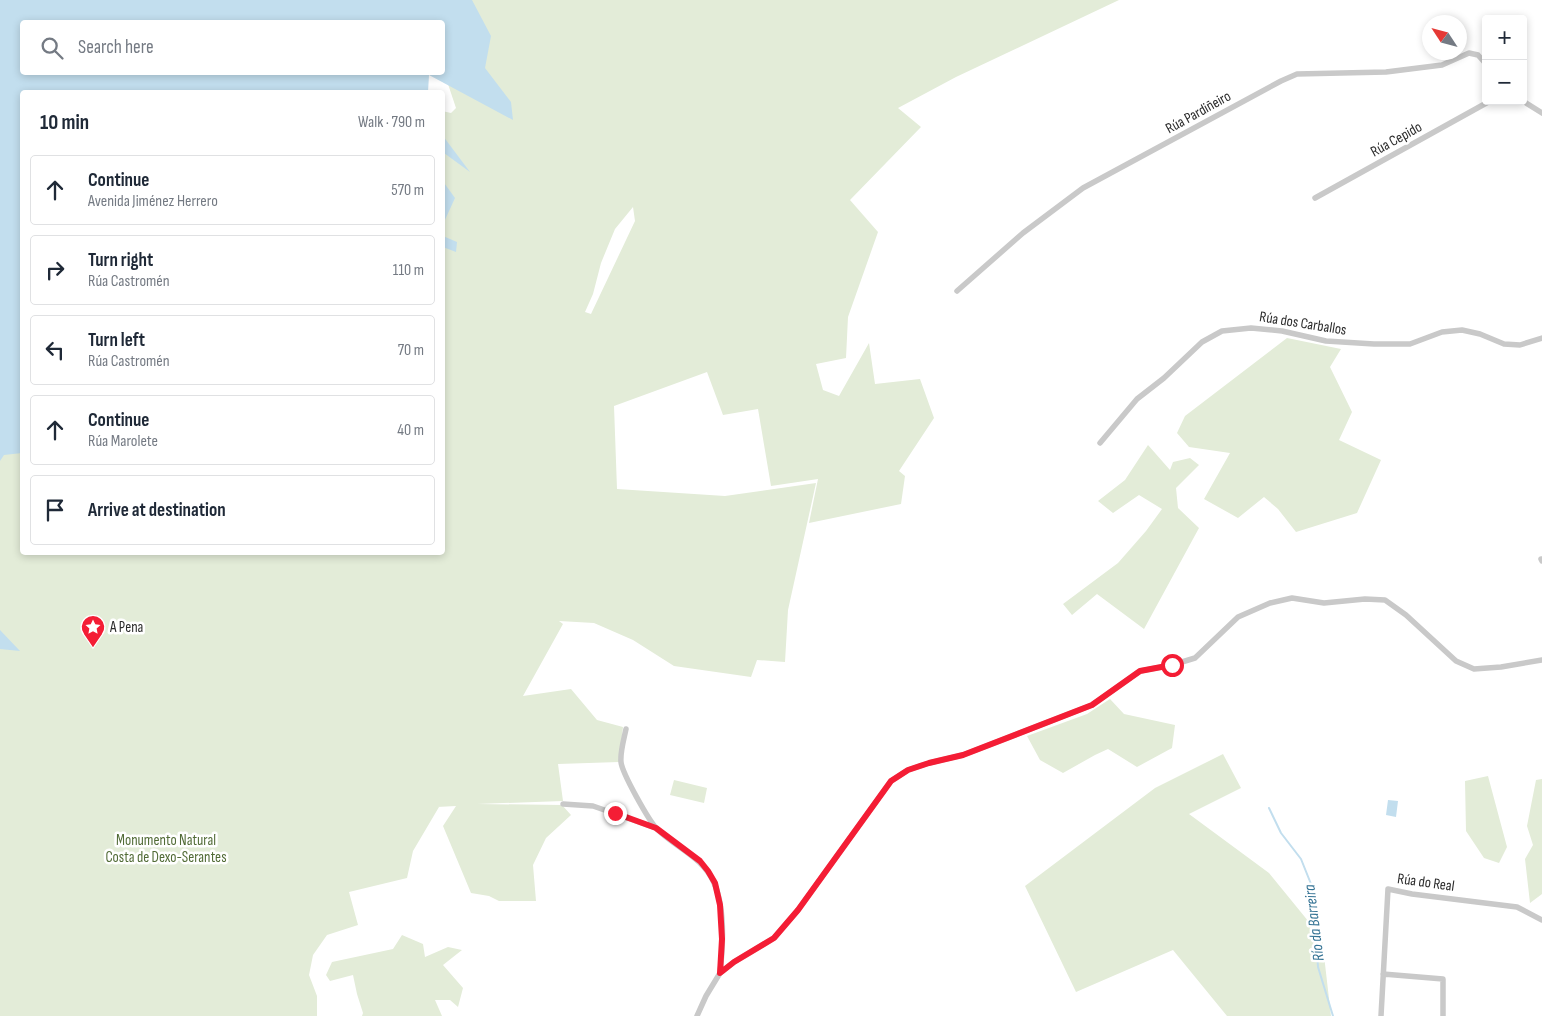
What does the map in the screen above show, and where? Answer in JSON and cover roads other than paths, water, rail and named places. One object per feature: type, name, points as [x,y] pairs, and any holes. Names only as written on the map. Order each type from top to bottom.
[{"type":"street","name":"Rúa Pardiñeiro","points":[[957,291],[1023,233],[1083,188],[1281,81],[1297,74],[1386,72],[1442,65],[1469,53],[1478,54],[1483,60]]},
{"type":"street","points":[[1527,104],[1542,113]]},
{"type":"street","name":"Rúa Cepido","points":[[1315,198],[1483,105]]},
{"type":"street","name":"Rúa dos Carballos","points":[[1100,443],[1137,399],[1164,378],[1202,342],[1222,331],[1251,328],[1282,331],[1326,341],[1374,344],[1410,344],[1442,332],[1462,330],[1480,334],[1504,344],[1520,346],[1542,338]]},
{"type":"street","points":[[697,1016],[720,973],[734,962],[774,938],[798,910],[891,781],[908,770],[963,755],[1092,705],[1140,671],[1172,665],[1195,658],[1238,617],[1270,603],[1292,598],[1324,603],[1365,599],[1385,600],[1406,615],[1456,661],[1474,669],[1501,667],[1542,660]]},
{"type":"street","points":[[626,728],[621,763],[632,787],[656,828]]},
{"type":"street","points":[[563,804],[593,806],[656,828],[700,861],[715,883],[720,905],[722,939],[720,973]]},
{"type":"street","name":"Rúa do Real","points":[[1381,1016],[1388,889],[1412,894],[1517,907],[1542,920]]},
{"type":"street","points":[[1383,974],[1443,979],[1443,1016]]},
{"type":"water","points":[[0,0],[472,0],[491,36],[485,68],[511,102],[513,120],[429,75],[428,90],[20,90],[20,453],[4,455],[0,461]]},
{"type":"water","points":[[445,139],[470,172],[445,154]]},
{"type":"water","points":[[445,184],[455,198],[445,220]]},
{"type":"water","points":[[445,237],[457,242],[456,252],[445,248]]},
{"type":"water","points":[[0,630],[20,651],[0,649]]},
{"type":"water","points":[[1388,800],[1398,801],[1396,817],[1386,815]]},
{"type":"waterway","name":"Río da Barreira","points":[[1269,808],[1281,833],[1301,859],[1311,884],[1318,967],[1333,1016]]},
{"type":"place","name":"A Pena","points":[[93,648]]},
{"type":"park label","name":"Monumento Natural Costa de Dexo-Serantes","points":[[166,848]]}]
